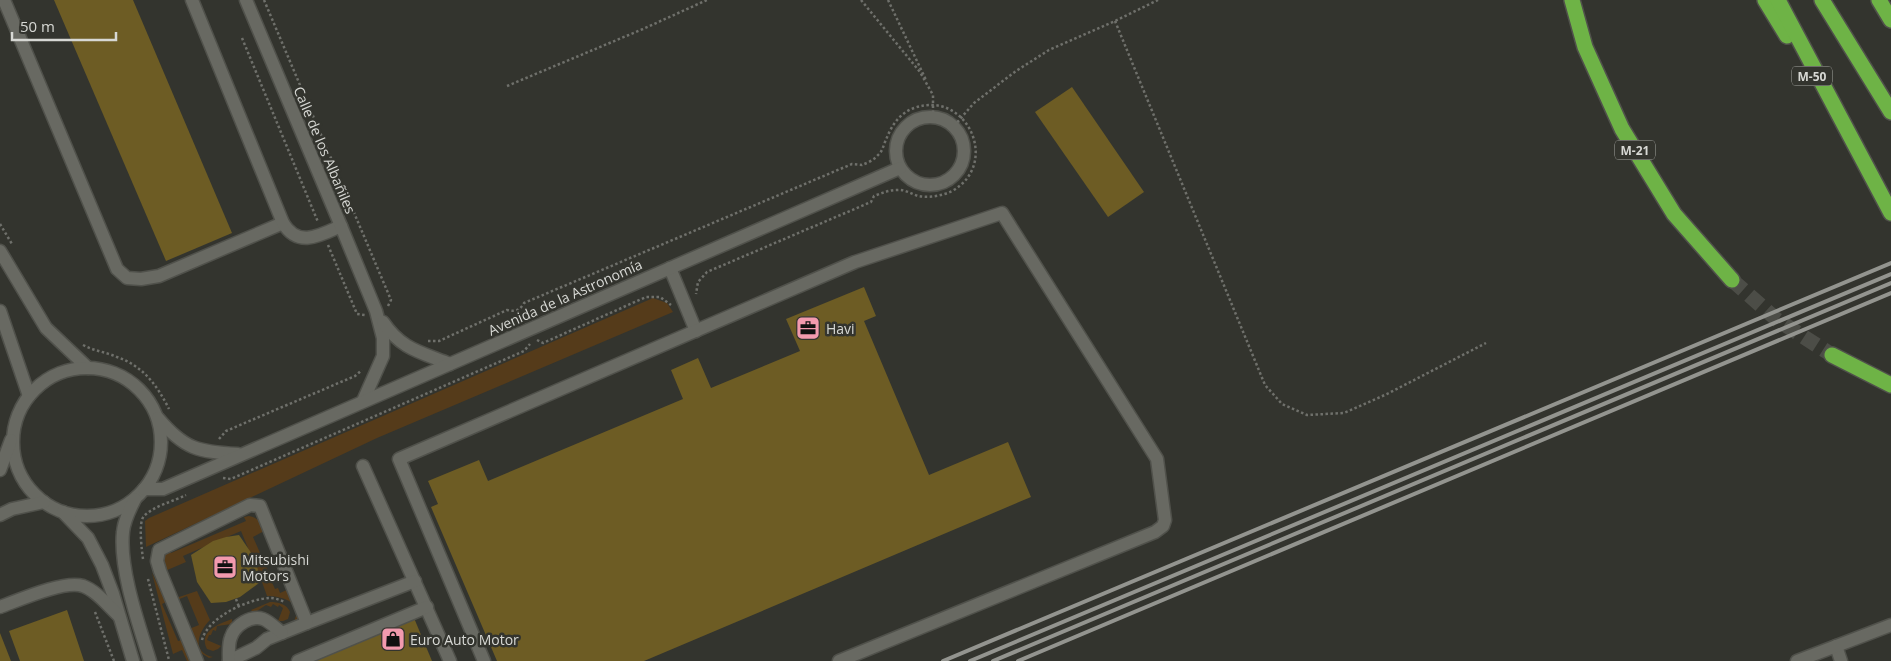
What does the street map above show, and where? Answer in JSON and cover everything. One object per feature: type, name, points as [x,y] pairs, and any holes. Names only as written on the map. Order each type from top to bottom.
[{"type":"highway","name":"M-21","points":[[1572,0],[1585,47],[1622,129],[1674,214],[1732,280]]},
{"type":"highway","name":"M-50","points":[[1765,0],[1858,153],[1891,213]]},
{"type":"highway","points":[[1778,0],[1858,153]]},
{"type":"highway","points":[[1822,0],[1891,112]]},
{"type":"highway","points":[[1879,0],[1891,20]]},
{"type":"highway","points":[[1832,355],[1891,386]]},
{"type":"street","points":[[4,0],[117,269],[127,278],[141,279],[159,276],[282,222]]},
{"type":"street","points":[[192,0],[282,222],[288,232],[299,238],[308,238],[341,226]]},
{"type":"street","name":"Calle de los Albañiles","points":[[246,0],[341,226],[392,335],[406,347],[450,364]]},
{"type":"street","points":[[933,111],[944,120],[958,122],[965,153],[963,163],[958,171],[943,183],[923,185],[914,182],[906,176],[900,168],[896,154],[898,139],[912,122],[926,118],[933,111]]},
{"type":"street","name":"Avenida de la Astronomía","points":[[144,489],[162,489],[900,168]]},
{"type":"street","points":[[484,661],[399,459],[855,262],[1002,213],[1158,459],[1165,520],[1163,526],[1155,532],[838,661]]},
{"type":"street","points":[[0,251],[46,328],[88,368]]},
{"type":"street","points":[[670,268],[696,331]]},
{"type":"street","name":"Calle de los Albañiles","points":[[363,402],[384,356],[381,309]]},
{"type":"street","points":[[0,311],[29,396]]},
{"type":"street","points":[[0,470],[19,412],[29,396],[47,380],[66,371],[88,368],[116,374],[133,384],[147,398],[157,417],[161,437],[159,460],[153,476],[135,499],[127,516],[123,531],[123,554],[136,614],[150,661]]},
{"type":"street","name":"Avenida de la Astronomía","points":[[157,417],[172,434],[191,447],[211,453],[243,454]]},
{"type":"street","points":[[13,433],[15,459],[26,484],[44,502],[63,512],[88,538],[102,565],[133,661]]},
{"type":"street","points":[[363,466],[450,661]]},
{"type":"street","points":[[63,512],[88,516],[105,513],[113,511],[135,499]]},
{"type":"street","points":[[0,516],[19,507],[44,502]]},
{"type":"street","points":[[197,661],[160,572],[157,561],[159,550],[250,505],[260,506],[308,623]]},
{"type":"street","points":[[229,661],[256,648],[267,639],[415,581]]},
{"type":"street","points":[[0,607],[44,591],[74,584],[95,592],[120,618]]},
{"type":"street","points":[[298,661],[427,607]]},
{"type":"street","points":[[229,661],[231,636],[245,622],[255,618],[264,619],[282,633]]},
{"type":"street","points":[[1797,661],[1891,625]]},
{"type":"street","points":[[1836,646],[1841,661]]},
{"type":"path","points":[[264,0],[391,300],[381,309]]},
{"type":"path","points":[[507,86],[644,29],[707,0]]},
{"type":"path","points":[[861,0],[920,72],[933,95]]},
{"type":"path","points":[[888,0],[933,95],[933,111]]},
{"type":"path","points":[[958,122],[974,103],[1016,71],[1041,55],[1115,22],[1158,0]]},
{"type":"path","points":[[1115,22],[1265,385],[1282,404],[1307,416],[1344,413],[1387,394],[1486,343]]},
{"type":"path","points":[[242,38],[357,314],[365,315],[368,322]]},
{"type":"path","points":[[424,342],[439,341],[507,310],[514,312],[521,309],[524,303],[834,171],[852,164],[862,165],[878,155],[893,125],[905,112],[926,105],[933,111],[953,111],[958,122],[975,141],[976,157],[974,167],[969,176],[952,191],[932,196],[918,196],[898,189],[874,196],[871,202],[707,272],[698,282],[696,297]]},
{"type":"path","points":[[0,224],[14,248]]},
{"type":"path","points":[[218,480],[225,477],[231,479],[524,351],[532,342],[537,340],[543,343],[646,297],[660,297],[673,307]]},
{"type":"path","points":[[80,343],[93,350],[115,356],[137,366],[157,387],[172,415]]},
{"type":"path","points":[[216,440],[221,438],[226,432],[355,376],[365,365]]},
{"type":"path","points":[[93,606],[114,661]]},
{"type":"shaded area","points":[[653,298],[667,303],[673,312],[377,438],[146,547],[145,521],[149,518]]},
{"type":"shaded area","points":[[249,516],[259,521],[264,531],[253,537],[269,573],[260,577],[241,531],[183,556],[186,562],[165,571],[162,555],[169,549],[171,553],[246,521],[244,517]]},
{"type":"shaded area","points":[[152,573],[166,602],[162,604],[178,641],[182,640],[189,661],[187,661],[182,650],[173,654]]},
{"type":"shaded area","points":[[270,578],[275,589],[278,588],[280,593],[289,589],[298,615],[298,619],[293,623],[296,616],[294,606],[280,597],[267,596],[262,582]]},
{"type":"shaded area","points":[[197,591],[210,620],[202,630],[199,646],[202,651],[213,657],[209,658],[201,653],[189,629],[199,625],[187,596],[177,600],[176,598]]},
{"type":"shaded area","points":[[270,602],[279,603],[287,607],[290,612],[288,619],[278,621],[283,608],[279,605],[278,607],[273,604],[271,607],[266,605],[254,613],[251,610]]},
{"type":"shaded area","points":[[232,619],[232,624],[217,626],[216,631],[213,630],[211,635],[209,635],[207,640],[221,646],[213,651],[207,649],[205,637],[211,629],[216,626]]},
{"type":"building","points":[[54,0],[133,0],[232,233],[166,261]]},
{"type":"building","points":[[1072,87],[1144,192],[1108,217],[1035,112]]},
{"type":"building","points":[[864,287],[876,316],[864,321],[929,475],[1008,442],[1031,497],[644,661],[497,661],[431,507],[438,504],[428,481],[479,460],[488,481],[683,399],[671,370],[698,358],[711,388],[800,351],[786,319]]},
{"type":"building","name":"Mitsubishi Motors","points":[[239,535],[254,557],[259,583],[240,597],[226,602],[211,603],[197,582],[191,555],[213,541]]},
{"type":"building","points":[[67,610],[84,661],[20,661],[9,631]]},
{"type":"building","name":"Euro Auto Motor","points":[[414,618],[432,661],[313,661]]},
{"type":"building","points":[[0,633],[11,661],[0,661]]},
{"type":"tunnel","points":[[1732,280],[1776,319],[1832,355]]},
{"type":"railway","points":[[943,661],[1891,263]]},
{"type":"railway","points":[[970,661],[1891,274]]},
{"type":"railway","points":[[993,661],[1891,283]]},
{"type":"railway","points":[[1018,661],[1891,293]]},
{"type":"place","name":"Havi","points":[[808,328]]},
{"type":"place","name":"Mitsubishi Motors","points":[[225,567]]},
{"type":"place","name":"Euro Auto Motor","points":[[393,639]]}]
